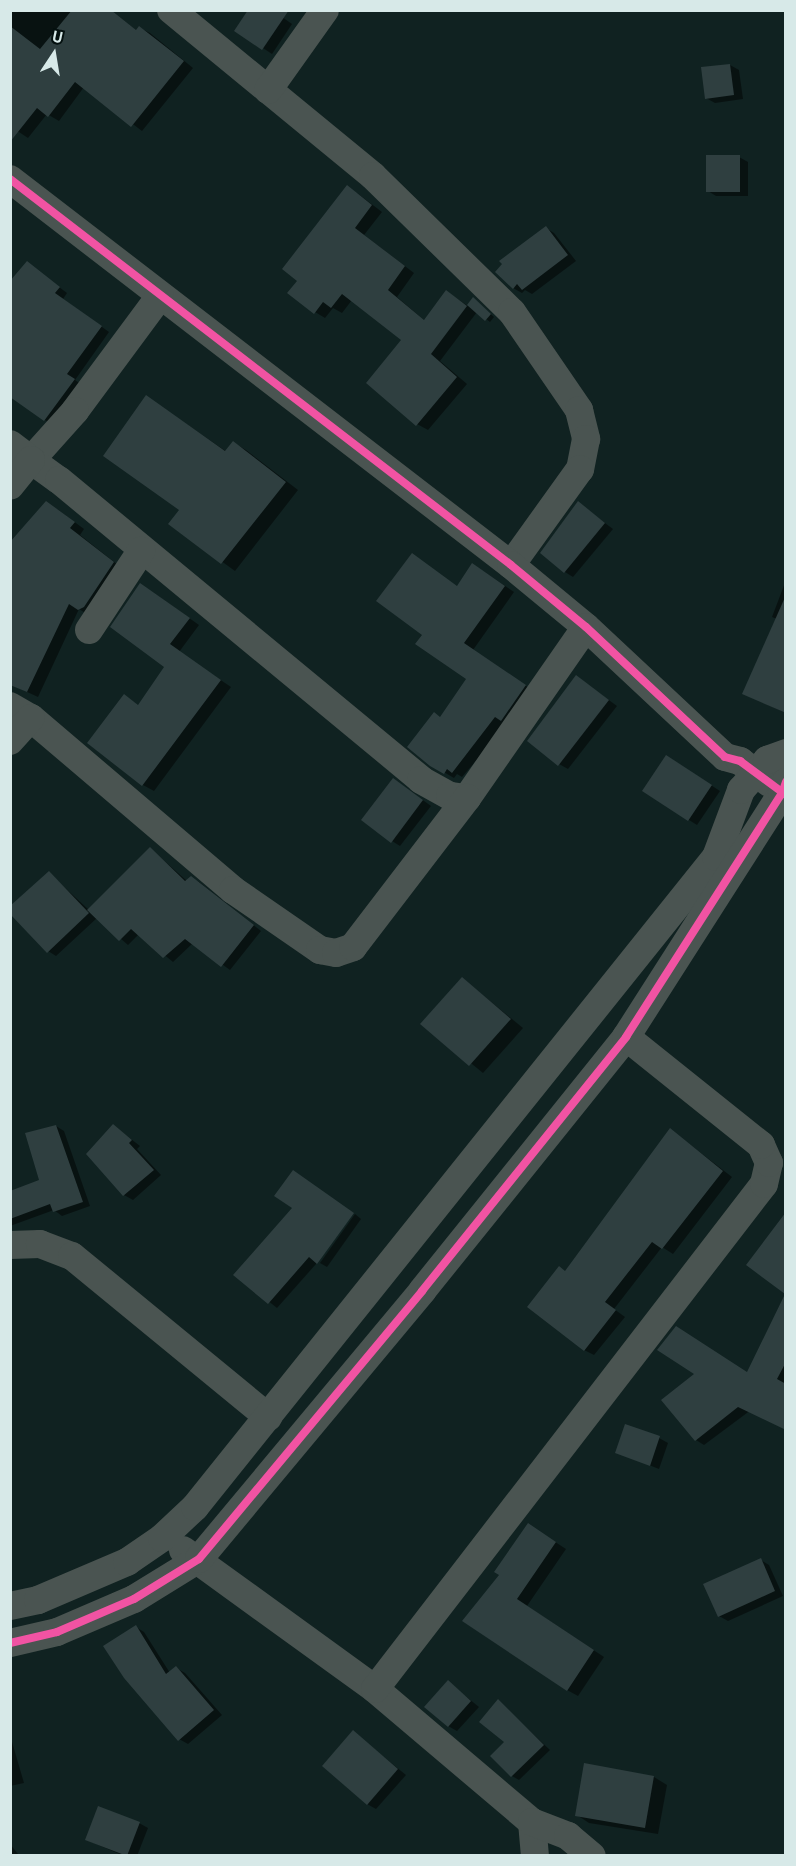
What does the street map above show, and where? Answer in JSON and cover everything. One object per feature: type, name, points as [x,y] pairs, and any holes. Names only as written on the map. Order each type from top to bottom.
[{"type":"street","points":[[171,10],[373,176],[512,312],[579,410],[586,439],[580,469],[511,565]]},
{"type":"street","points":[[268,90],[325,10]]},
{"type":"street","points":[[10,179],[511,565],[585,627],[725,757],[740,761],[748,782],[782,801],[626,1037],[422,1291],[199,1559],[134,1599],[57,1632],[10,1643]]},
{"type":"street","points":[[10,486],[21,452],[75,411],[160,296]]},
{"type":"street","points":[[21,452],[59,480],[141,551],[421,780],[450,796],[467,798]]},
{"type":"street","points":[[89,630],[141,551]]},
{"type":"street","points":[[10,741],[21,712],[233,890],[320,950],[336,953],[353,947],[467,798],[585,627]]},
{"type":"street","points":[[10,1606],[38,1600],[127,1562],[162,1538],[195,1508],[716,857],[748,782],[767,760],[786,753]]},
{"type":"street","points":[[375,1689],[764,1184],[769,1163],[761,1145],[626,1037]]},
{"type":"street","points":[[10,1245],[40,1244],[72,1256],[268,1417]]},
{"type":"street","points":[[162,1538],[199,1559],[375,1689],[532,1822],[568,1836],[592,1856]]},
{"type":"street","points":[[532,1822],[536,1856]]},
{"type":"building","points":[[72,10],[111,10],[136,30],[139,26],[184,61],[131,127],[75,82],[48,117],[37,108],[10,142],[10,26],[40,49]]},
{"type":"building","points":[[248,10],[289,10],[262,50],[234,31]]},
{"type":"building","points":[[730,64],[734,95],[705,99],[701,67]]},
{"type":"building","points":[[706,155],[740,155],[740,192],[706,192]]},
{"type":"building","points":[[347,185],[372,205],[355,228],[405,266],[388,290],[424,320],[446,290],[467,306],[431,354],[457,377],[416,426],[366,383],[401,340],[342,294],[331,308],[323,302],[314,314],[287,293],[297,281],[282,269]]},
{"type":"building","points":[[546,226],[568,255],[522,290],[517,284],[513,289],[495,272],[502,264],[499,261]]},
{"type":"building","points":[[27,261],[60,287],[55,293],[102,326],[67,374],[75,379],[44,421],[10,397],[10,281]]},
{"type":"building","points":[[473,297],[491,314],[485,321],[467,305]]},
{"type":"building","points":[[146,395],[225,451],[233,441],[286,482],[221,564],[168,524],[179,510],[103,456]]},
{"type":"building","points":[[46,501],[75,522],[70,528],[114,562],[84,607],[78,610],[69,604],[27,692],[10,685],[10,542]]},
{"type":"building","points":[[578,501],[605,523],[564,573],[540,553]]},
{"type":"building","points":[[412,553],[457,586],[472,563],[505,586],[464,643],[526,685],[501,721],[495,717],[452,773],[447,769],[444,774],[430,766],[407,747],[434,712],[440,717],[466,679],[415,644],[422,635],[376,601]]},
{"type":"building","points":[[140,583],[190,618],[170,644],[221,680],[142,786],[87,743],[124,694],[138,705],[164,667],[110,627]]},
{"type":"building","points":[[786,595],[786,713],[742,694]]},
{"type":"building","points":[[576,675],[609,700],[558,766],[527,741]]},
{"type":"building","points":[[666,755],[712,785],[688,821],[642,791]]},
{"type":"building","points":[[393,778],[423,800],[391,843],[361,820]]},
{"type":"building","points":[[150,847],[185,881],[191,876],[254,925],[221,967],[185,939],[163,958],[131,929],[119,941],[87,910]]},
{"type":"building","points":[[49,871],[89,913],[47,953],[10,914],[10,906]]},
{"type":"building","points":[[462,977],[511,1019],[469,1066],[420,1024]]},
{"type":"building","points":[[113,1124],[132,1140],[129,1143],[154,1170],[123,1196],[86,1154]]},
{"type":"building","points":[[56,1125],[83,1202],[53,1212],[50,1204],[10,1219],[10,1191],[39,1180],[25,1133]]},
{"type":"building","points":[[670,1128],[723,1171],[662,1249],[652,1242],[605,1302],[616,1310],[584,1351],[527,1307],[559,1266],[565,1271]]},
{"type":"building","points":[[293,1170],[354,1213],[317,1264],[309,1257],[268,1304],[233,1275],[292,1208],[274,1196]]},
{"type":"building","points":[[786,1212],[786,1362],[777,1379],[786,1384],[786,1430],[738,1407],[695,1441],[661,1400],[694,1374],[657,1350],[676,1326],[747,1372],[785,1294],[746,1265]]},
{"type":"building","points":[[625,1424],[660,1436],[650,1466],[615,1453]]},
{"type":"building","points":[[528,1523],[556,1542],[517,1599],[594,1650],[567,1691],[462,1621],[499,1575],[494,1572]]},
{"type":"building","points":[[761,1558],[775,1591],[718,1617],[703,1584]]},
{"type":"building","points":[[136,1625],[166,1674],[176,1666],[214,1710],[178,1741],[124,1678],[103,1646]]},
{"type":"building","points":[[448,1680],[471,1701],[448,1727],[424,1707]]},
{"type":"building","points":[[498,1699],[544,1745],[511,1777],[490,1756],[504,1742],[479,1722]]},
{"type":"building","points":[[353,1730],[398,1769],[367,1805],[322,1766]]},
{"type":"building","points":[[584,1763],[654,1776],[645,1828],[575,1816]]},
{"type":"building","points":[[98,1806],[140,1822],[127,1856],[85,1840]]},
{"type":"cycle path","points":[[10,179],[511,565],[586,627],[725,757],[740,761],[786,795]]},
{"type":"cycle path","points":[[10,1643],[57,1632],[134,1599],[199,1559],[422,1291],[626,1037],[782,793],[786,782]]}]
